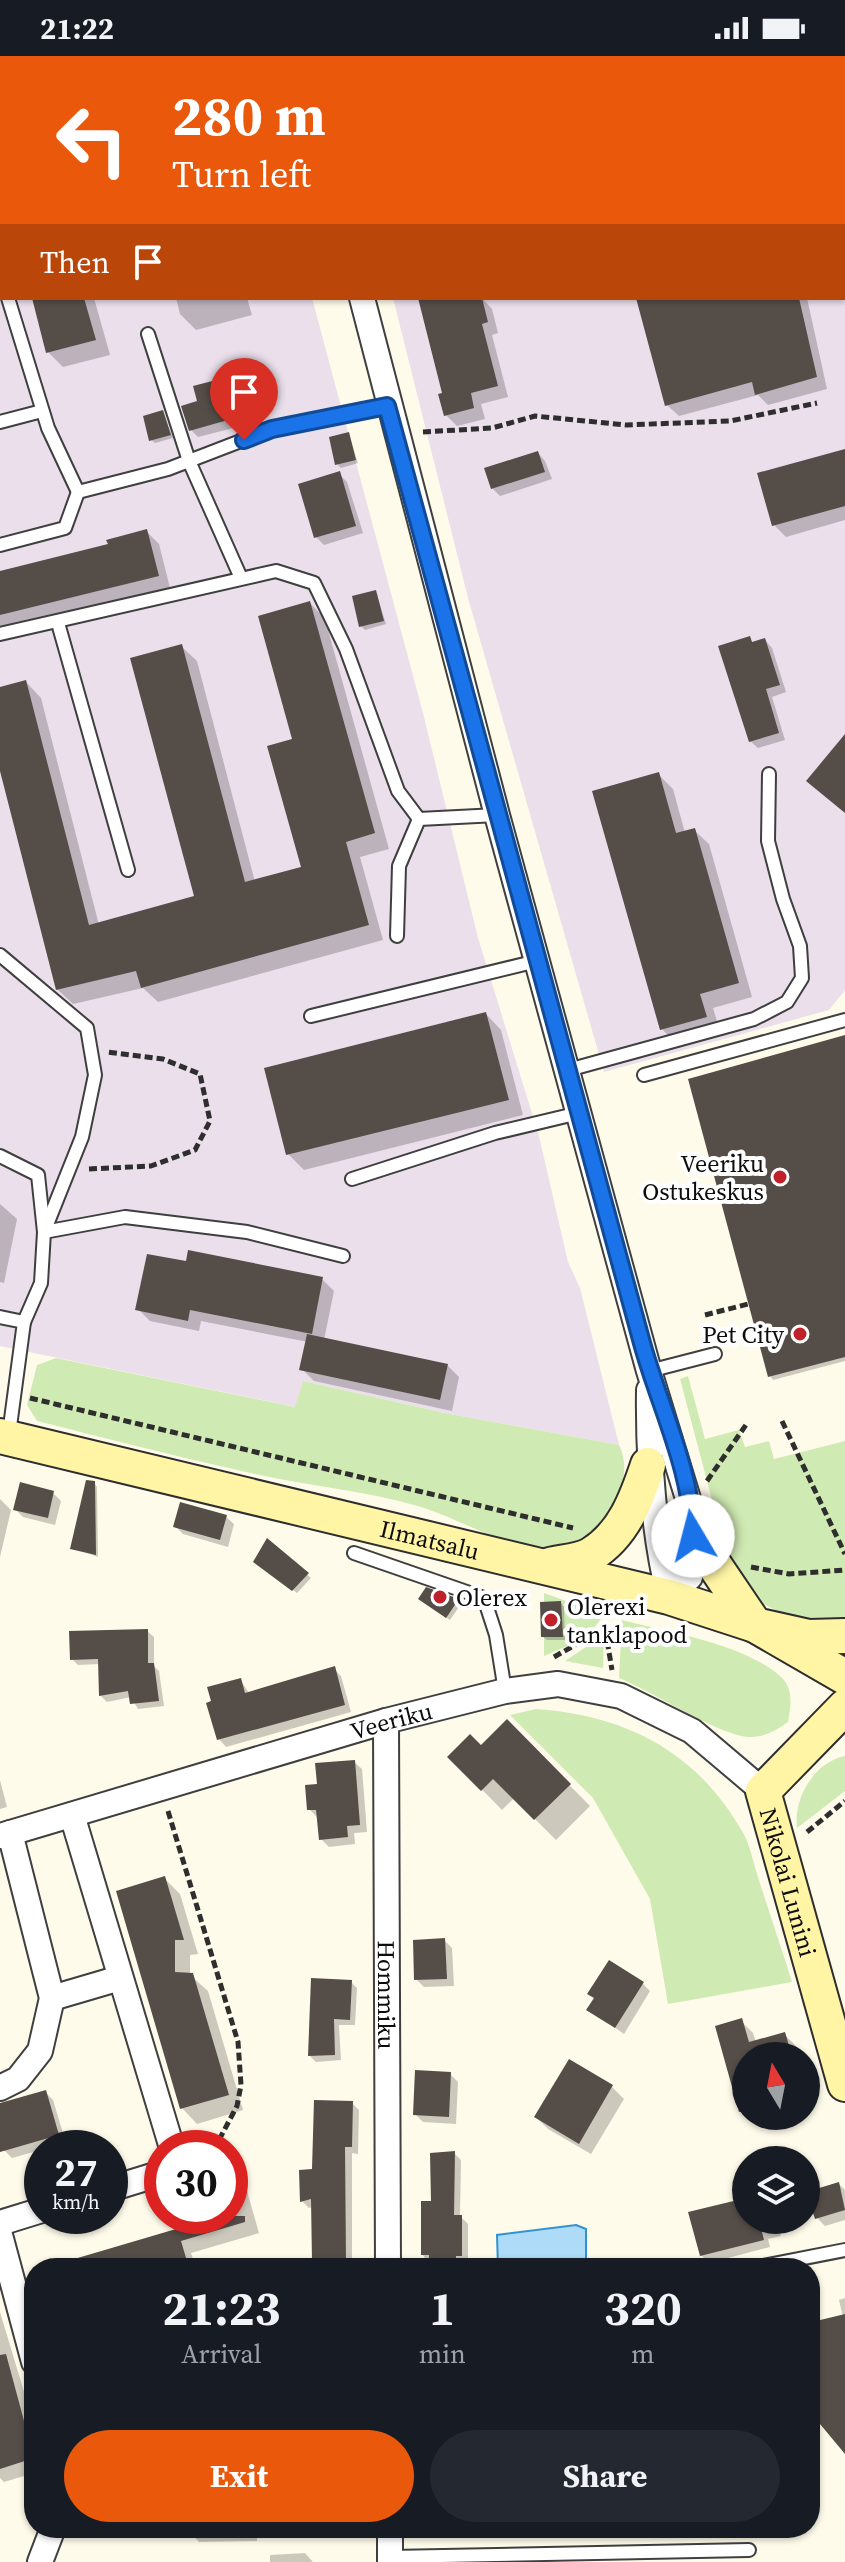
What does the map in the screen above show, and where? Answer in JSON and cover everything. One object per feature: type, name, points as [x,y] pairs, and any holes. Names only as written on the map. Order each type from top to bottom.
[{"type":"street","points":[[362,300],[395,436],[649,1371],[699,1500],[711,1560],[755,1625],[809,1637],[845,1636]]},
{"type":"street","points":[[649,1371],[648,1465],[658,1547],[669,1597]]},
{"type":"street","name":"Ilmatsalu","points":[[4,1437],[669,1597],[755,1625],[845,1677]]},
{"type":"street","points":[[544,1566],[591,1556],[612,1537],[631,1512],[648,1465]]},
{"type":"street","points":[[669,1597],[690,1577],[699,1500]]},
{"type":"street","name":"Veeriku","points":[[5,1834],[386,1721],[505,1691],[558,1684],[621,1696],[692,1731],[763,1791]]},
{"type":"street","name":"Nikolai Lunini","points":[[845,1707],[763,1791],[845,2084]]},
{"type":"street","name":"Hommiku","points":[[386,1721],[388,2258]]},
{"type":"street","points":[[72,1815],[166,2130]]},
{"type":"street","points":[[0,2088],[18,2079],[40,2051],[52,1998],[5,1834]]},
{"type":"street","points":[[52,1998],[120,1978]]},
{"type":"street","points":[[0,2223],[24,2216]]},
{"type":"street","points":[[0,2235],[24,2325]]},
{"type":"street","points":[[40,2562],[49,2538]]},
{"type":"street","points":[[390,2538],[390,2559]]},
{"type":"lane","points":[[0,545],[65,528],[78,492],[42,411],[9,300]]},
{"type":"lane","points":[[148,334],[189,461],[241,578]]},
{"type":"lane","points":[[78,492],[189,461],[272,429],[387,406]]},
{"type":"lane","points":[[0,422],[42,411]]},
{"type":"lane","points":[[0,634],[276,571],[314,583],[346,649],[398,791],[419,819]]},
{"type":"lane","points":[[58,623],[128,870]]},
{"type":"lane","points":[[568,1070],[754,1019],[787,1002],[802,978],[800,946],[783,899],[768,841],[769,774]]},
{"type":"lane","points":[[419,819],[497,815]]},
{"type":"lane","points":[[397,936],[399,866],[419,819]]},
{"type":"lane","points":[[0,955],[49,1000],[87,1028],[95,1075],[82,1137],[44,1232]]},
{"type":"lane","points":[[311,1016],[537,961]]},
{"type":"lane","points":[[644,1075],[845,1020]]},
{"type":"lane","points":[[352,1179],[495,1133],[579,1113]]},
{"type":"lane","points":[[0,1156],[38,1175],[44,1232],[41,1283],[24,1322],[4,1437]]},
{"type":"lane","points":[[44,1232],[125,1217],[247,1232],[343,1256]]},
{"type":"lane","points":[[0,1317],[24,1322]]},
{"type":"lane","points":[[649,1371],[715,1354]]},
{"type":"lane","points":[[354,1553],[484,1598],[496,1635],[505,1691]]},
{"type":"lane","points":[[804,2258],[845,2250]]},
{"type":"lane","points":[[390,2559],[749,2550]]},
{"type":"path","points":[[395,436],[442,428],[492,428],[535,416],[626,425],[730,421],[817,403]]},
{"type":"path","points":[[70,1169],[151,1166],[195,1150],[210,1121],[200,1074],[163,1059],[90,1049]]},
{"type":"path","points":[[705,1315],[748,1304]]},
{"type":"path","points":[[13,1394],[583,1530]]},
{"type":"path","points":[[782,1421],[845,1554]]},
{"type":"path","points":[[699,1500],[748,1422]]},
{"type":"path","points":[[744,1566],[789,1574],[845,1570]]},
{"type":"path","points":[[608,1619],[605,1628],[612,1673]]},
{"type":"path","points":[[551,1659],[576,1648],[605,1628]]},
{"type":"path","points":[[161,1788],[238,2042],[241,2085],[237,2106],[224,2130]]},
{"type":"path","points":[[800,1838],[845,1801]]},
{"type":"shaded area","points":[[0,300],[313,300],[423,713],[478,938],[539,1136],[568,1262],[580,1288],[619,1445],[445,1413],[303,1381],[296,1407],[0,1346]]},
{"type":"shaded area","points":[[394,300],[845,300],[845,990],[829,1010],[604,1072],[468,598]]},
{"type":"green space","points":[[56,1358],[295,1407],[303,1381],[445,1413],[619,1445],[624,1460],[619,1496],[599,1529],[570,1549],[553,1552],[520,1546],[401,1501],[255,1474],[37,1421],[27,1405],[37,1365]]},
{"type":"green space","points":[[688,1376],[705,1439],[739,1430],[745,1447],[769,1441],[774,1459],[845,1441],[845,1622],[799,1621],[759,1602],[729,1564],[680,1379]]},
{"type":"green space","points":[[544,1593],[604,1615],[586,1638],[544,1656]]},
{"type":"green space","points":[[622,1620],[705,1640],[765,1665],[788,1686],[788,1722],[760,1736],[736,1735],[619,1678]]},
{"type":"green space","points":[[604,1635],[603,1668],[565,1661]]},
{"type":"green space","points":[[536,1709],[599,1719],[628,1729],[655,1742],[703,1779],[724,1803],[745,1836],[792,1982],[668,2004],[650,1899],[593,1798],[510,1715]]},
{"type":"green space","points":[[845,1756],[845,1791],[797,1828],[798,1805],[808,1783],[824,1766]]},
{"type":"water","points":[[576,2225],[586,2229],[586,2258],[498,2258],[497,2235]]},
{"type":"building","points":[[33,300],[85,300],[96,340],[46,353]]},
{"type":"building","points":[[419,300],[482,300],[488,322],[482,324],[498,386],[471,393],[474,408],[444,416],[438,394],[442,393]]},
{"type":"building","points":[[637,300],[799,300],[817,377],[755,395],[752,382],[665,406]]},
{"type":"building","points":[[224,378],[235,418],[189,431],[181,406],[197,401],[193,386]]},
{"type":"building","points":[[163,410],[171,435],[149,441],[143,416]]},
{"type":"building","points":[[349,432],[356,460],[335,465],[329,437]]},
{"type":"building","points":[[845,449],[845,506],[772,526],[757,473]]},
{"type":"building","points":[[538,451],[545,472],[491,489],[484,468]]},
{"type":"building","points":[[340,471],[356,526],[314,538],[298,484]]},
{"type":"building","points":[[147,529],[159,576],[0,615],[0,571],[108,544],[106,540]]},
{"type":"building","points":[[376,590],[384,621],[359,627],[352,596]]},
{"type":"building","points":[[310,601],[375,833],[346,842],[369,925],[141,988],[136,971],[56,990],[0,771],[0,687],[26,680],[89,925],[194,896],[130,658],[182,644],[245,882],[301,867],[267,746],[292,739],[258,616]]},
{"type":"building","points":[[750,636],[752,642],[765,638],[780,685],[766,689],[779,733],[749,742],[718,646]]},
{"type":"building","points":[[845,734],[845,813],[806,781]]},
{"type":"building","points":[[659,772],[676,833],[695,828],[739,983],[700,994],[707,1017],[660,1030],[592,791]]},
{"type":"building","points":[[486,1012],[509,1100],[286,1155],[264,1068]]},
{"type":"building","name":"Veeriku Ostukeskus","points":[[845,1035],[845,1357],[768,1377],[688,1079]]},
{"type":"building","points":[[188,1250],[323,1277],[312,1334],[190,1310],[188,1321],[135,1310],[147,1254],[186,1261]]},
{"type":"building","points":[[307,1334],[448,1364],[440,1400],[299,1370]]},
{"type":"building","points":[[86,1480],[95,1481],[96,1555],[70,1549]]},
{"type":"building","points":[[20,1482],[54,1491],[48,1518],[13,1510]]},
{"type":"building","points":[[180,1502],[227,1515],[220,1540],[173,1527]]},
{"type":"building","points":[[267,1538],[309,1573],[292,1591],[253,1562]]},
{"type":"building","name":"Olerex","points":[[426,1587],[459,1599],[446,1618],[418,1599]]},
{"type":"building","name":"Olerexi tanklapood","points":[[561,1601],[563,1637],[541,1637],[540,1602]]},
{"type":"building","points":[[148,1629],[148,1663],[154,1663],[159,1701],[130,1704],[128,1691],[99,1696],[98,1659],[70,1660],[69,1631]]},
{"type":"building","points":[[335,1666],[345,1705],[217,1740],[206,1703],[211,1701],[207,1687],[241,1678],[245,1693]]},
{"type":"building","points":[[507,1719],[571,1784],[534,1820],[493,1779],[481,1791],[447,1757],[470,1734],[481,1745]]},
{"type":"building","points":[[355,1760],[360,1825],[347,1826],[348,1837],[319,1840],[316,1810],[307,1810],[305,1785],[317,1784],[315,1763]]},
{"type":"building","points":[[165,1876],[184,1940],[175,1940],[175,1972],[193,1973],[229,2095],[180,2109],[116,1891]]},
{"type":"building","points":[[445,1938],[447,1979],[414,1980],[413,1940]]},
{"type":"building","points":[[609,1960],[644,1982],[615,2028],[586,2010],[594,1998],[587,1994]]},
{"type":"building","points":[[311,1978],[352,1980],[350,2020],[334,2019],[335,2055],[308,2056]]},
{"type":"building","points":[[742,2018],[749,2042],[732,2042],[732,2087],[715,2026]]},
{"type":"building","points":[[785,2032],[788,2042],[749,2042]]},
{"type":"building","points":[[569,2059],[613,2085],[579,2144],[534,2117]]},
{"type":"building","points":[[415,2070],[451,2072],[449,2117],[413,2115]]},
{"type":"building","points":[[46,2090],[58,2130],[24,2130],[24,2145],[0,2152],[0,2103]]},
{"type":"building","points":[[314,2100],[353,2101],[352,2147],[345,2147],[346,2258],[312,2258],[311,2199],[300,2202],[299,2170],[312,2169]]},
{"type":"building","points":[[455,2151],[454,2215],[462,2215],[462,2256],[456,2258],[421,2255],[421,2201],[431,2201],[430,2153]]},
{"type":"building","points":[[839,2182],[845,2210],[820,2218],[820,2188]]},
{"type":"building","points":[[732,2201],[732,2234],[762,2234],[764,2240],[700,2256],[688,2212]]},
{"type":"building","points":[[159,2234],[205,2234],[181,2241],[186,2258],[78,2258]]},
{"type":"building","points":[[845,2314],[845,2454],[820,2424],[820,2320]]},
{"type":"building","points":[[6,2354],[24,2421],[24,2461],[0,2469],[0,2355]]},
{"type":"place","name":"Veeriku Ostukeskus","points":[[780,1177]]},
{"type":"place","name":"Pet City","points":[[800,1334]]},
{"type":"place","name":"Olerex","points":[[440,1597]]},
{"type":"place","name":"Olerexi tanklapood","points":[[551,1620]]},
{"type":"route","points":[[244,440],[272,429],[387,406],[649,1371],[693,1515],[693,1536]]}]
